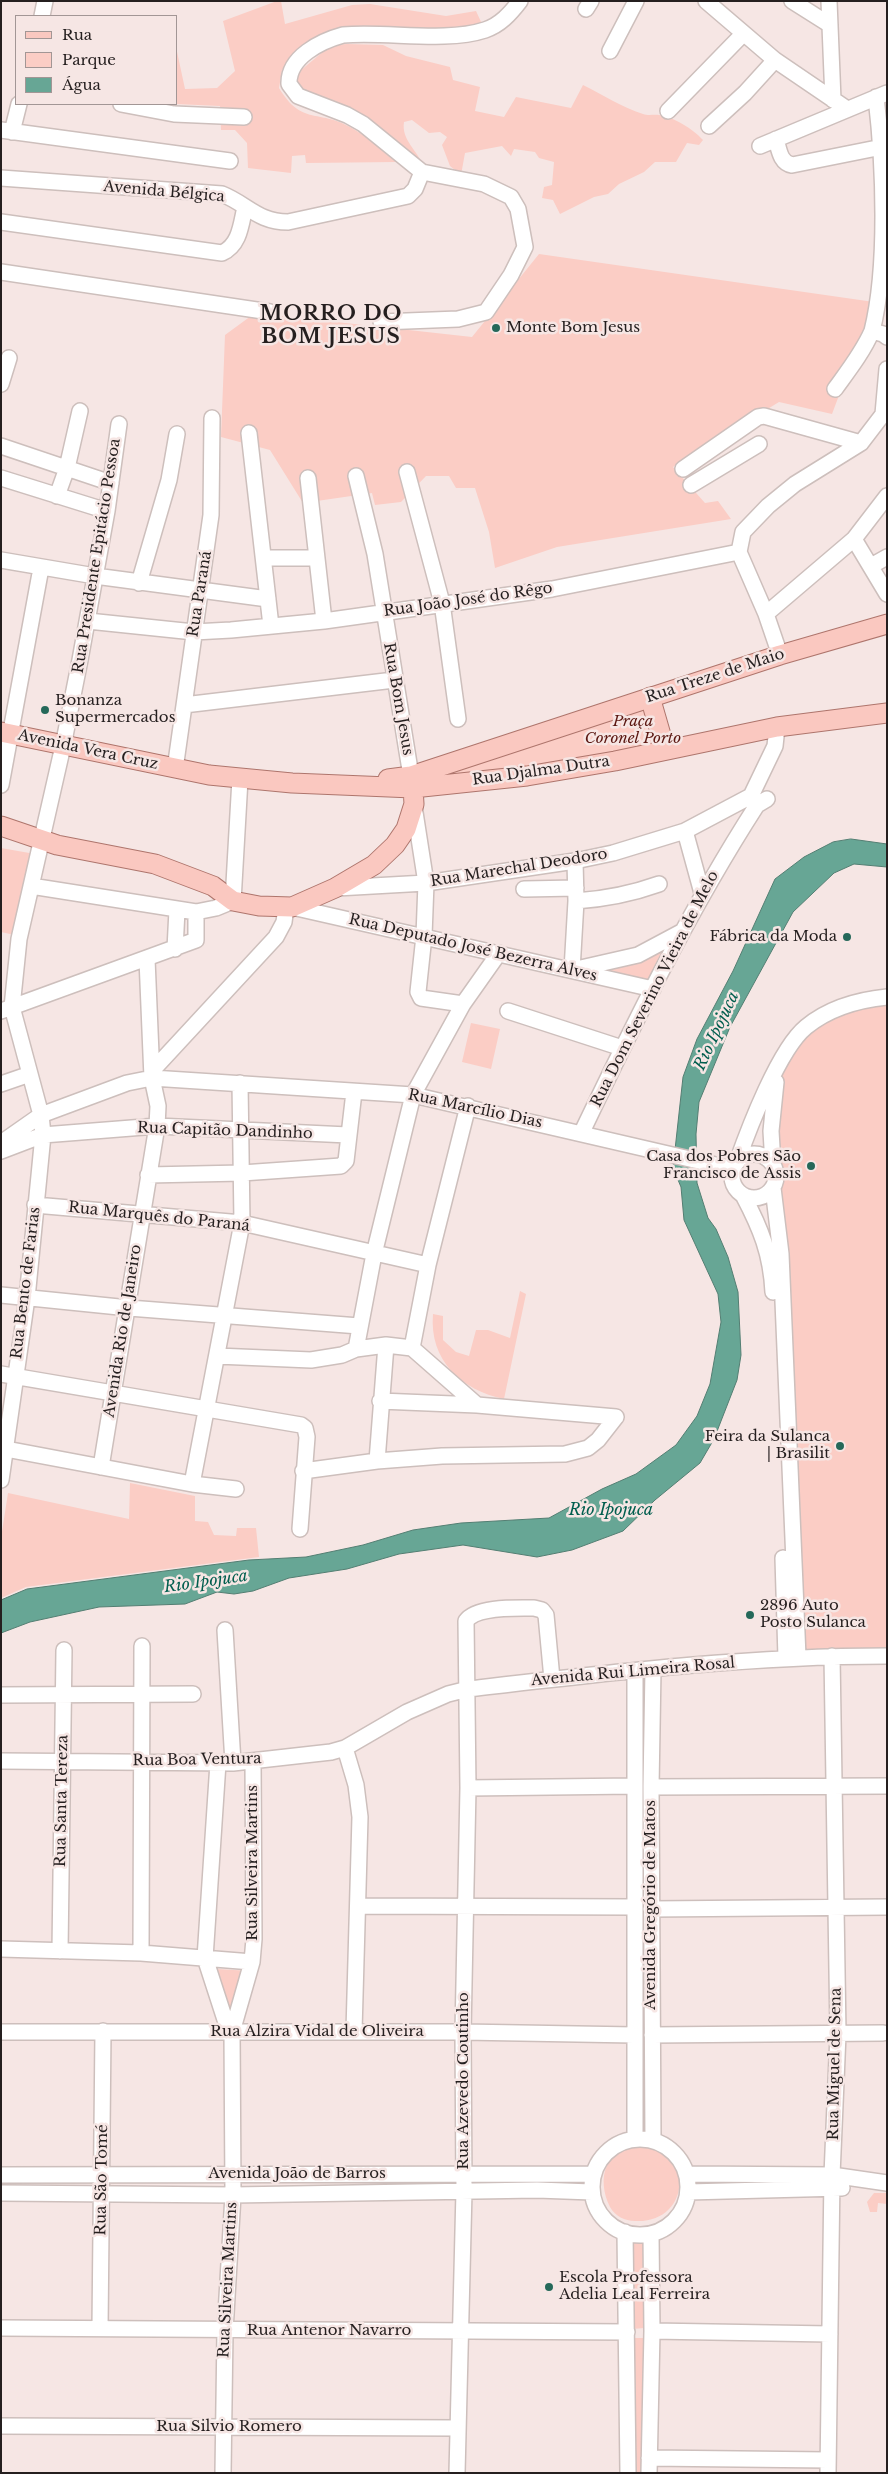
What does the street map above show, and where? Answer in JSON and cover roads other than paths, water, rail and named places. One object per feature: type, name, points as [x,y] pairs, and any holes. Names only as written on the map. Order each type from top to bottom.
[{"type":"main road","name":"Rua Treze de Maio","points":[[240,779],[412,789],[470,756],[780,655],[887,624]]},
{"type":"main road","points":[[650,697],[665,750]]},
{"type":"main road","name":"Rua Djalma Dutra","points":[[412,789],[576,768],[776,727],[887,712]]},
{"type":"main road","name":"Avenida Vera Cruz","points":[[6,733],[175,769],[240,779]]},
{"type":"main road","points":[[470,756],[466,764],[468,774],[477,781]]},
{"type":"main road","points":[[1,826],[57,845],[155,864],[213,886],[233,901],[259,906],[289,907],[335,888],[374,865],[395,845],[406,829],[412,789]]},
{"type":"street","points":[[42,15],[45,1]]},
{"type":"street","points":[[381,322],[458,319],[486,312],[511,275],[525,247],[518,209],[511,197],[484,184],[422,172],[362,124],[347,115],[298,96],[289,84],[292,67],[310,50],[333,38],[344,35],[465,34],[486,30],[510,14],[520,1]]},
{"type":"street","points":[[610,51],[636,1]]},
{"type":"street","points":[[706,1],[775,60],[847,109]]},
{"type":"street","points":[[792,1],[830,25]]},
{"type":"street","points":[[829,1],[833,100]]},
{"type":"street","points":[[668,110],[743,34]]},
{"type":"street","points":[[709,126],[745,93],[775,60]]},
{"type":"street","points":[[760,146],[881,95],[887,234],[885,293],[872,331],[859,356],[835,389]]},
{"type":"street","points":[[19,105],[6,131],[230,161]]},
{"type":"street","points":[[126,105],[174,114],[244,117]]},
{"type":"street","points":[[776,139],[782,160],[786,164],[792,165],[882,147]]},
{"type":"street","name":"Avenida Bélgica","points":[[1,178],[222,194],[261,218],[274,222],[288,222],[408,196],[415,189],[422,172]]},
{"type":"street","points":[[1,222],[222,253],[233,246],[237,240],[245,207]]},
{"type":"street","points":[[1,272],[270,312]]},
{"type":"street","points":[[872,331],[887,337]]},
{"type":"street","points":[[1,384],[9,358]]},
{"type":"street","points":[[780,655],[766,614],[739,552],[743,532],[768,506],[795,484],[861,443],[885,411],[887,370]]},
{"type":"street","points":[[57,496],[67,468],[80,411]]},
{"type":"street","points":[[683,469],[758,417],[764,416],[861,443]]},
{"type":"street","name":"Rua Paraná","points":[[175,769],[211,515],[212,418]]},
{"type":"street","name":"Rua Presidente Epitácio Pessoa","points":[[7,1009],[19,939],[63,746],[88,621],[107,511],[119,424]]},
{"type":"street","points":[[249,433],[271,626]]},
{"type":"street","points":[[139,583],[169,480],[177,434]]},
{"type":"street","points":[[691,485],[759,444]]},
{"type":"street","points":[[1,446],[111,483]]},
{"type":"street","points":[[407,472],[442,603],[458,719]]},
{"type":"street","name":"Rua Bom Jesus","points":[[356,476],[375,554],[426,883],[424,936]]},
{"type":"street","points":[[1,478],[107,511]]},
{"type":"street","points":[[308,478],[324,621]]},
{"type":"street","points":[[766,614],[854,539],[887,496]]},
{"type":"street","points":[[854,539],[887,594]]},
{"type":"street","name":"Rua João José do Rêgo","points":[[88,621],[194,632],[324,621],[552,589],[739,552]]},
{"type":"street","points":[[871,566],[887,557]]},
{"type":"street","points":[[264,558],[317,558]]},
{"type":"street","points":[[1,560],[139,583],[268,599]]},
{"type":"street","points":[[1,785],[6,733],[41,568]]},
{"type":"street","points":[[184,704],[394,680]]},
{"type":"street","name":"Rua Marechal Deodoro","points":[[335,888],[426,883],[575,861],[613,853],[685,831],[751,796],[772,755],[775,746],[776,727]]},
{"type":"street","points":[[31,886],[196,912],[216,908],[233,901],[240,779]]},
{"type":"street","name":"Rua Dom Severino Vieira de Melo","points":[[582,1132],[622,1048],[702,893],[757,805],[767,799]]},
{"type":"street","points":[[685,831],[702,893]]},
{"type":"street","points":[[575,861],[576,895],[572,970],[638,955],[683,931]]},
{"type":"street","points":[[524,889],[604,899],[633,893],[659,884]]},
{"type":"street","points":[[152,1075],[276,937],[289,907]]},
{"type":"street","name":"Rua Deputado José Bezerra Alves","points":[[289,907],[653,989]]},
{"type":"street","points":[[175,949],[177,910]]},
{"type":"street","points":[[7,1009],[196,940],[196,912]]},
{"type":"street","points":[[424,936],[418,984],[421,998],[463,1004]]},
{"type":"street","points":[[356,1349],[374,1254],[413,1095],[463,1004],[499,953]]},
{"type":"street","name":"Avenida Rio de Janeiro","points":[[101,1467],[112,1392],[129,1308],[141,1216],[157,1126],[158,1106],[152,1075],[147,959]]},
{"type":"street","points":[[792,1658],[772,1278],[768,1250],[759,1225],[743,1195],[733,1184],[734,1165],[756,1113],[780,1066],[794,1040],[805,1027],[841,1006],[866,999],[887,997]]},
{"type":"street","name":"Rua Bento de Farias","points":[[1,1480],[8,1376],[27,1298],[43,1135],[41,1115],[30,1074],[7,1009]]},
{"type":"street","points":[[508,1012],[622,1048]]},
{"type":"street","points":[[780,1066],[773,1107],[773,1164],[776,1176],[772,1188],[781,1254],[792,1658]]},
{"type":"street","points":[[1,1084],[30,1074]]},
{"type":"street","name":"Rua Marcílio Dias","points":[[1,1143],[41,1115],[152,1075],[354,1092],[413,1095],[582,1132],[704,1162],[734,1165]]},
{"type":"street","points":[[192,1484],[205,1408],[225,1316],[242,1223],[240,1083]]},
{"type":"street","points":[[148,1175],[242,1173],[341,1166],[344,1164],[354,1092]]},
{"type":"street","points":[[412,1348],[428,1265],[468,1106]]},
{"type":"street","name":"Rua Capitão Dandinho","points":[[1,1151],[43,1135],[157,1126],[348,1135]]},
{"type":"street","points":[[734,1165],[748,1154],[755,1154],[768,1159],[773,1164]]},
{"type":"street","points":[[743,1195],[749,1198],[762,1196],[772,1188]]},
{"type":"street","name":"Rua Marquês do Paraná","points":[[36,1205],[141,1216],[242,1223],[428,1265]]},
{"type":"street","points":[[1,1294],[129,1308],[359,1326]]},
{"type":"street","points":[[217,1356],[311,1360],[342,1355],[356,1349],[386,1346],[412,1348],[477,1405]]},
{"type":"street","points":[[377,1461],[380,1401],[386,1346]]},
{"type":"street","points":[[8,1376],[296,1423],[305,1428],[307,1438],[300,1529]]},
{"type":"street","points":[[303,1471],[377,1461],[442,1456],[565,1454],[588,1448],[598,1440],[616,1417],[477,1405],[380,1401]]},
{"type":"street","points":[[3,1449],[192,1484],[236,1489]]},
{"type":"street","name":"Rua Azevedo Coutinho","points":[[457,2473],[459,2331],[464,2191],[463,2032],[468,1788],[466,1621],[481,1611],[534,1608],[542,1610],[546,1615],[552,1679]]},
{"type":"street","points":[[225,1630],[233,1763]]},
{"type":"street","points":[[140,1953],[142,1646]]},
{"type":"street","name":"Rua Santa Tereza","points":[[60,1951],[64,1650]]},
{"type":"street","name":"Rua Miguel de Sena","points":[[828,2466],[832,2182],[838,2034],[832,1656]]},
{"type":"street","name":"Avenida Rui Limeira Rosal","points":[[468,1689],[653,1669],[792,1658],[887,1656]]},
{"type":"street","name":"Avenida Gregório de Matos","points":[[652,2140],[650,1787],[653,1669]]},
{"type":"street","name":"Avenida Gregório de Matos","points":[[635,1671],[635,2138]]},
{"type":"street","name":"Rua Boa Ventura","points":[[1,1761],[233,1763],[331,1752],[345,1748],[407,1712],[448,1694],[468,1689]]},
{"type":"street","points":[[1,1695],[193,1694]]},
{"type":"street","points":[[345,1748],[356,1785],[360,1817],[354,2031]]},
{"type":"street","name":"Rua Silveira Martins","points":[[223,2473],[224,2331],[233,2195],[231,2032],[252,1962],[255,1896],[252,1761]]},
{"type":"street","points":[[218,1763],[205,1958],[231,2032]]},
{"type":"street","points":[[468,1788],[634,1786]]},
{"type":"street","points":[[650,1787],[887,1786]]},
{"type":"street","points":[[359,1906],[466,1908],[634,1907]]},
{"type":"street","points":[[651,1909],[835,1909],[887,1907]]},
{"type":"street","points":[[1,1949],[140,1953],[252,1962]]},
{"type":"street","name":"Rua São Tomé","points":[[100,2328],[103,2031]]},
{"type":"street","name":"Rua Alzira Vidal de Oliveira","points":[[1,2032],[354,2031],[634,2035]]},
{"type":"street","points":[[652,2035],[884,2033]]},
{"type":"street","points":[[635,2138],[652,2140],[668,2147],[680,2159],[687,2174],[688,2192],[684,2206],[676,2219],[665,2228],[651,2234],[639,2235],[614,2228],[604,2219],[596,2207],[592,2192],[593,2174],[599,2160],[609,2149],[635,2138]]},
{"type":"street","name":"Avenida João de Barros","points":[[1,2174],[593,2174]]},
{"type":"street","points":[[687,2174],[883,2183]]},
{"type":"street","points":[[688,2192],[832,2182]]},
{"type":"street","name":"Avenida João de Barros","points":[[1,2193],[102,2196],[464,2191],[592,2192]]},
{"type":"street","points":[[626,2232],[628,2473]]},
{"type":"street","points":[[651,2234],[652,2331],[649,2465],[828,2466]]},
{"type":"street","name":"Rua Antenor Navarro","points":[[1,2328],[224,2331],[627,2332]]},
{"type":"street","points":[[652,2331],[830,2334]]},
{"type":"street","points":[[628,2412],[650,2412]]},
{"type":"street","name":"Rua Silvio Romero","points":[[1,2426],[457,2428]]},
{"type":"water","name":"Rio Ipojuca","points":[[851,839],[887,844],[887,867],[854,864],[834,873],[793,912],[730,1027],[699,1102],[696,1134],[697,1183],[708,1218],[716,1229],[728,1257],[738,1292],[741,1355],[737,1380],[714,1439],[700,1463],[655,1500],[623,1531],[572,1550],[537,1557],[463,1545],[399,1554],[347,1569],[289,1578],[253,1591],[234,1594],[217,1592],[185,1604],[99,1607],[30,1622],[1,1633],[1,1600],[27,1589],[249,1560],[306,1557],[363,1545],[413,1530],[461,1523],[549,1518],[602,1489],[636,1474],[676,1445],[697,1416],[710,1384],[721,1322],[718,1294],[684,1220],[681,1187],[673,1168],[683,1077],[697,1039],[733,971],[775,879],[804,857],[833,842]]},
{"type":"place","name":"Monte Bom Jesus","points":[[496,328]]},
{"type":"place","name":"Bonanza Supermercados","points":[[45,710]]},
{"type":"place","name":"Fábrica da Moda","points":[[847,937]]},
{"type":"place","name":"Casa dos Pobres São Francisco de Assis","points":[[811,1166]]},
{"type":"place","name":"Feira da Sulanca | Brasilit","points":[[840,1446]]},
{"type":"place","name":"2896 Auto Posto Sulanca","points":[[750,1615]]},
{"type":"place","name":"Escola Professora Adelia Leal Ferreira","points":[[549,2287]]},
{"type":"district","name":"MORRO DO BOM JESUS","points":[[331,326]]},
{"type":"park label","name":"Praça Coronel Porto","points":[[633,730]]}]
